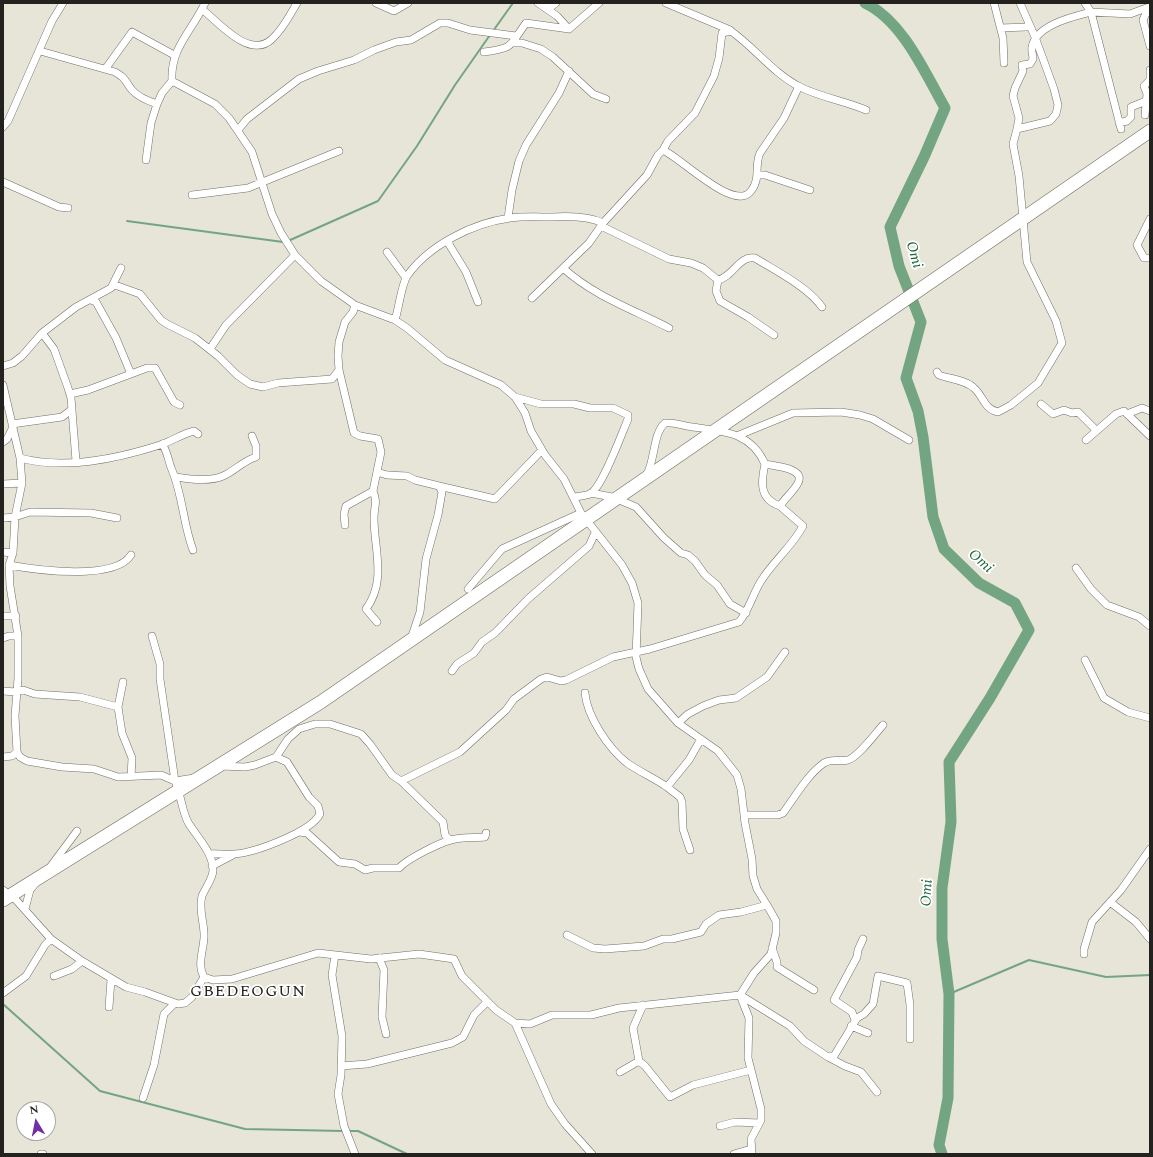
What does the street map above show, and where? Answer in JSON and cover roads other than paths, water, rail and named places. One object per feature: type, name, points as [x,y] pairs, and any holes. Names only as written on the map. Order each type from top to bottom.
[{"type":"highway","points":[[3,900],[320,702],[1150,131]]},
{"type":"street","points":[[5,122],[40,51],[52,21],[63,3]]},
{"type":"street","points":[[146,160],[151,123],[157,104],[162,93],[172,81],[171,71],[174,55],[203,6],[235,37],[248,45],[258,46],[273,39],[290,17],[297,3]]},
{"type":"street","points":[[376,3],[394,11],[408,3]]},
{"type":"street","points":[[542,5],[551,7],[556,3]]},
{"type":"street","points":[[484,52],[503,49],[515,40],[526,23],[569,29],[599,3]]},
{"type":"street","points":[[666,3],[731,31],[745,40],[777,71],[799,86],[866,110]]},
{"type":"street","points":[[994,3],[1001,28],[1004,63]]},
{"type":"street","points":[[1017,129],[1050,121],[1056,114],[1058,105],[1054,88],[1035,37],[1020,3]]},
{"type":"street","points":[[1085,3],[1090,12],[1120,126],[1131,117],[1131,107],[1146,101]]},
{"type":"street","points":[[1142,3],[1150,7]]},
{"type":"street","points":[[542,5],[557,16],[569,29]]},
{"type":"street","points":[[938,372],[939,375],[966,383],[974,388],[991,410],[998,412],[1011,405],[1038,383],[1062,343],[1056,322],[1027,262],[1019,176],[1013,144],[1019,118],[1013,96],[1015,88],[1023,71],[1022,65],[1030,64],[1033,59],[1031,48],[1035,37],[1054,23],[1090,12],[1130,14],[1150,7]]},
{"type":"street","points":[[1150,7],[1143,20],[1150,46]]},
{"type":"street","points":[[238,130],[247,119],[299,79],[318,71],[354,60],[374,50],[396,42],[411,40],[440,23],[448,23],[540,48],[553,56],[593,94],[606,99]]},
{"type":"street","points":[[1001,28],[1026,27],[1030,24]]},
{"type":"street","points":[[532,298],[589,243],[602,224],[643,180],[668,141],[695,112],[714,76],[719,58],[722,33],[731,31]]},
{"type":"street","points":[[106,68],[132,32],[174,55]]},
{"type":"street","points":[[40,51],[106,68],[125,78],[132,90],[142,98],[157,104]]},
{"type":"street","points":[[1145,115],[1147,94],[1144,86],[1150,80],[1150,70]]},
{"type":"street","points":[[508,218],[512,190],[519,161],[526,145],[559,93],[568,71]]},
{"type":"street","points":[[172,81],[215,104],[229,118],[238,130],[252,152],[275,220],[295,255],[321,282],[355,305],[395,320],[407,328],[445,360],[501,385],[515,397],[542,450],[564,479],[581,513],[595,533],[622,565],[632,583],[638,603],[637,651],[639,669],[648,689],[678,723],[718,751],[737,775],[741,789],[745,823],[752,859],[753,876],[757,889],[776,921],[776,933],[771,954],[754,973],[740,995]]},
{"type":"street","points":[[663,150],[678,158],[709,183],[738,197],[746,196],[752,191],[758,175],[757,160],[760,153],[784,118],[799,86]]},
{"type":"street","points":[[192,195],[248,188],[339,151]]},
{"type":"street","points":[[758,175],[765,175],[810,190]]},
{"type":"street","points":[[3,182],[58,207],[68,208]]},
{"type":"street","points":[[395,320],[406,278],[422,260],[447,241],[475,227],[508,218],[565,216],[594,218],[602,224],[669,259],[691,263],[703,268],[718,280],[725,279],[744,259],[749,257],[754,258],[788,277],[815,297],[822,307]]},
{"type":"street","points":[[1150,219],[1137,245],[1144,258],[1150,258]]},
{"type":"street","points":[[447,241],[466,272],[478,302]]},
{"type":"street","points":[[387,252],[406,278]]},
{"type":"street","points":[[210,349],[226,325],[295,255]]},
{"type":"street","points":[[3,366],[12,363],[22,356],[42,334],[83,302],[91,300],[115,284],[121,268]]},
{"type":"street","points":[[563,268],[580,283],[599,294],[669,328]]},
{"type":"street","points":[[718,280],[716,291],[720,301],[748,317],[774,335]]},
{"type":"street","points":[[115,284],[140,294],[155,314],[167,324],[188,333],[210,349],[237,375],[257,386],[263,387],[278,383],[332,379],[339,370]]},
{"type":"street","points":[[91,300],[96,302],[116,338],[131,374]]},
{"type":"street","points":[[355,305],[353,312],[345,322],[339,342],[339,370],[354,433],[360,436],[378,439],[380,443],[381,452],[377,465],[373,490],[377,500],[374,518],[379,574],[372,602],[366,609],[377,622]]},
{"type":"street","points":[[42,334],[54,349],[70,394],[76,461]]},
{"type":"street","points":[[70,394],[88,390],[147,368],[155,368],[174,402],[180,405]]},
{"type":"street","points":[[3,385],[20,458],[22,483],[15,517],[13,553],[9,565],[10,586],[18,636],[18,678],[15,716],[16,755]]},
{"type":"street","points":[[515,397],[542,404],[574,404],[590,408],[613,408],[628,415],[628,419],[613,456],[591,494]]},
{"type":"street","points":[[1041,404],[1054,414],[1064,410],[1072,413],[1078,412],[1096,430]]},
{"type":"street","points":[[1127,414],[1142,408],[1150,411]]},
{"type":"street","points":[[12,423],[62,417],[71,410]]},
{"type":"street","points":[[1086,440],[1116,414],[1124,411],[1150,436]]},
{"type":"street","points":[[612,497],[631,492],[646,476],[652,466],[659,431],[665,423],[739,435],[793,413],[842,412],[873,419],[909,440]]},
{"type":"street","points":[[3,414],[12,423]]},
{"type":"street","points":[[3,442],[7,439],[12,423]]},
{"type":"street","points":[[20,458],[55,464],[110,458],[162,444],[183,434],[194,431],[198,434]]},
{"type":"street","points":[[402,781],[460,752],[506,710],[514,699],[541,679],[547,677],[561,681],[566,680],[613,657],[720,629],[739,622],[746,613],[762,579],[803,526],[780,506],[774,504],[766,497],[763,490],[762,476],[765,464],[759,453],[739,435]]},
{"type":"street","points":[[176,477],[205,480],[223,476],[244,461],[256,457],[256,446],[252,436]]},
{"type":"street","points":[[162,444],[166,449],[172,470],[176,477],[182,500],[187,534],[193,550]]},
{"type":"street","points":[[377,472],[387,475],[407,476],[415,480],[495,498],[542,450]]},
{"type":"street","points":[[765,464],[797,472],[799,476],[799,483],[780,506]]},
{"type":"street","points":[[3,484],[22,483]]},
{"type":"street","points":[[408,649],[420,612],[426,559],[441,503],[442,492],[439,486]]},
{"type":"street","points":[[345,525],[344,514],[346,506],[373,490]]},
{"type":"street","points":[[574,497],[591,494],[612,497],[636,507],[664,538],[681,553],[688,555],[695,561],[705,575],[717,585],[730,604],[746,613]]},
{"type":"street","points":[[3,518],[15,517],[30,512],[90,513],[117,518]]},
{"type":"street","points":[[468,589],[502,549],[581,513]]},
{"type":"street","points":[[452,671],[457,664],[474,653],[482,642],[495,633],[528,600],[589,546],[595,533]]},
{"type":"street","points":[[3,552],[13,553]]},
{"type":"street","points":[[9,565],[23,568],[68,571],[102,571],[116,568],[127,562],[131,555]]},
{"type":"street","points":[[1076,568],[1091,589],[1107,605],[1139,617],[1150,626]]},
{"type":"street","points":[[3,616],[16,616]]},
{"type":"street","points":[[3,638],[18,636]]},
{"type":"street","points":[[152,636],[160,664],[160,679],[175,781],[180,793],[188,823],[209,854],[213,872],[202,896],[201,906],[204,937],[200,971],[204,977],[213,980],[232,978],[318,953],[371,959],[419,954],[454,959],[462,976],[487,1002],[515,1023],[551,1104],[565,1124],[592,1154]]},
{"type":"street","points":[[678,723],[688,714],[703,706],[719,700],[736,698],[740,696],[767,677],[785,652]]},
{"type":"street","points":[[1085,660],[1104,698],[1128,712],[1150,718]]},
{"type":"street","points":[[123,682],[118,707],[122,733],[132,758],[131,777]]},
{"type":"street","points":[[3,691],[16,692],[23,690],[35,694],[80,697],[118,707]]},
{"type":"street","points":[[584,693],[586,705],[594,721],[611,747],[626,762],[667,786],[680,796],[682,802],[683,830],[690,850]]},
{"type":"street","points":[[3,757],[16,755],[27,761],[94,769],[118,776],[131,777],[161,775],[175,781],[201,777],[221,766],[245,767],[255,765],[276,757],[288,739],[299,729],[315,724],[330,724],[361,734],[370,744],[392,776],[402,781],[443,822],[445,834],[450,840]]},
{"type":"street","points":[[745,815],[778,815],[783,813],[810,776],[824,762],[833,760],[847,760],[854,757],[883,725]]},
{"type":"street","points":[[667,786],[689,760],[701,739]]},
{"type":"street","points":[[212,866],[234,854],[299,832],[318,819],[320,814],[318,806],[309,797],[287,762],[276,757]]},
{"type":"street","points":[[25,909],[30,890],[77,831]]},
{"type":"street","points":[[299,832],[307,833],[339,862],[355,864],[365,870],[373,868],[398,868],[408,861],[450,840],[485,837],[486,833]]},
{"type":"street","points":[[1084,954],[1084,949],[1092,922],[1131,877],[1150,849]]},
{"type":"street","points":[[209,854],[234,854]]},
{"type":"street","points":[[3,890],[25,909],[52,939],[111,980],[126,987],[145,992],[174,1004],[185,1003],[192,998],[204,977]]},
{"type":"street","points":[[1110,902],[1136,922],[1150,939]]},
{"type":"street","points":[[567,935],[593,948],[605,949],[644,946],[662,939],[701,932],[706,924],[719,915],[741,912],[767,905]]},
{"type":"street","points":[[3,993],[26,976],[45,945],[52,939]]},
{"type":"street","points":[[853,1023],[852,1012],[834,1000],[857,957],[858,950],[863,939]]},
{"type":"street","points":[[772,948],[776,955],[777,967],[814,990]]},
{"type":"street","points":[[335,955],[332,975],[342,1036],[338,1094],[344,1126],[355,1154]]},
{"type":"street","points":[[379,958],[384,970],[382,1017],[386,1034]]},
{"type":"street","points":[[54,976],[72,969],[82,961]]},
{"type":"street","points":[[828,1057],[834,1056],[853,1023],[873,1004],[878,976],[907,983],[910,1005],[910,1039]]},
{"type":"street","points":[[108,1007],[111,980]]},
{"type":"street","points":[[734,1154],[751,1151],[751,1139],[761,1120],[761,1109],[748,1058],[749,1018],[740,995]]},
{"type":"street","points":[[515,1023],[530,1024],[552,1015],[591,1015],[618,1008],[740,995],[790,1026],[804,1041],[828,1057],[861,1072],[877,1092]]},
{"type":"street","points":[[341,1066],[367,1064],[452,1044],[463,1037],[474,1015],[487,1002]]},
{"type":"street","points":[[143,1098],[154,1065],[164,1014],[174,1004]]},
{"type":"street","points":[[643,1006],[633,1028],[638,1061],[670,1097],[693,1085],[751,1070]]},
{"type":"street","points":[[853,1023],[868,1033]]},
{"type":"street","points":[[620,1072],[638,1061]]},
{"type":"street","points":[[720,1126],[735,1122],[759,1123]]},
{"type":"waterway","points":[[493,31],[513,3]]},
{"type":"waterway","name":"Omi","points":[[865,3],[879,11],[902,35],[921,64],[945,108],[924,157],[890,227],[899,266],[921,322],[906,378],[918,411],[923,437],[933,517],[944,549],[979,583],[1015,603],[1029,630],[990,698],[949,762],[951,822],[942,888],[942,939],[949,994],[948,1098],[939,1145],[942,1154]]},
{"type":"waterway","points":[[288,241],[378,201],[417,146],[455,85],[490,35]]},
{"type":"waterway","points":[[127,221],[283,242]]},
{"type":"waterway","points":[[949,994],[1029,960],[1106,977],[1150,975]]},
{"type":"waterway","points":[[3,1004],[100,1091],[245,1129],[343,1131]]},
{"type":"waterway","points":[[347,1131],[358,1131],[407,1154]]},
{"type":"district","name":"GBEDEOGUN","points":[[248,993]]}]
